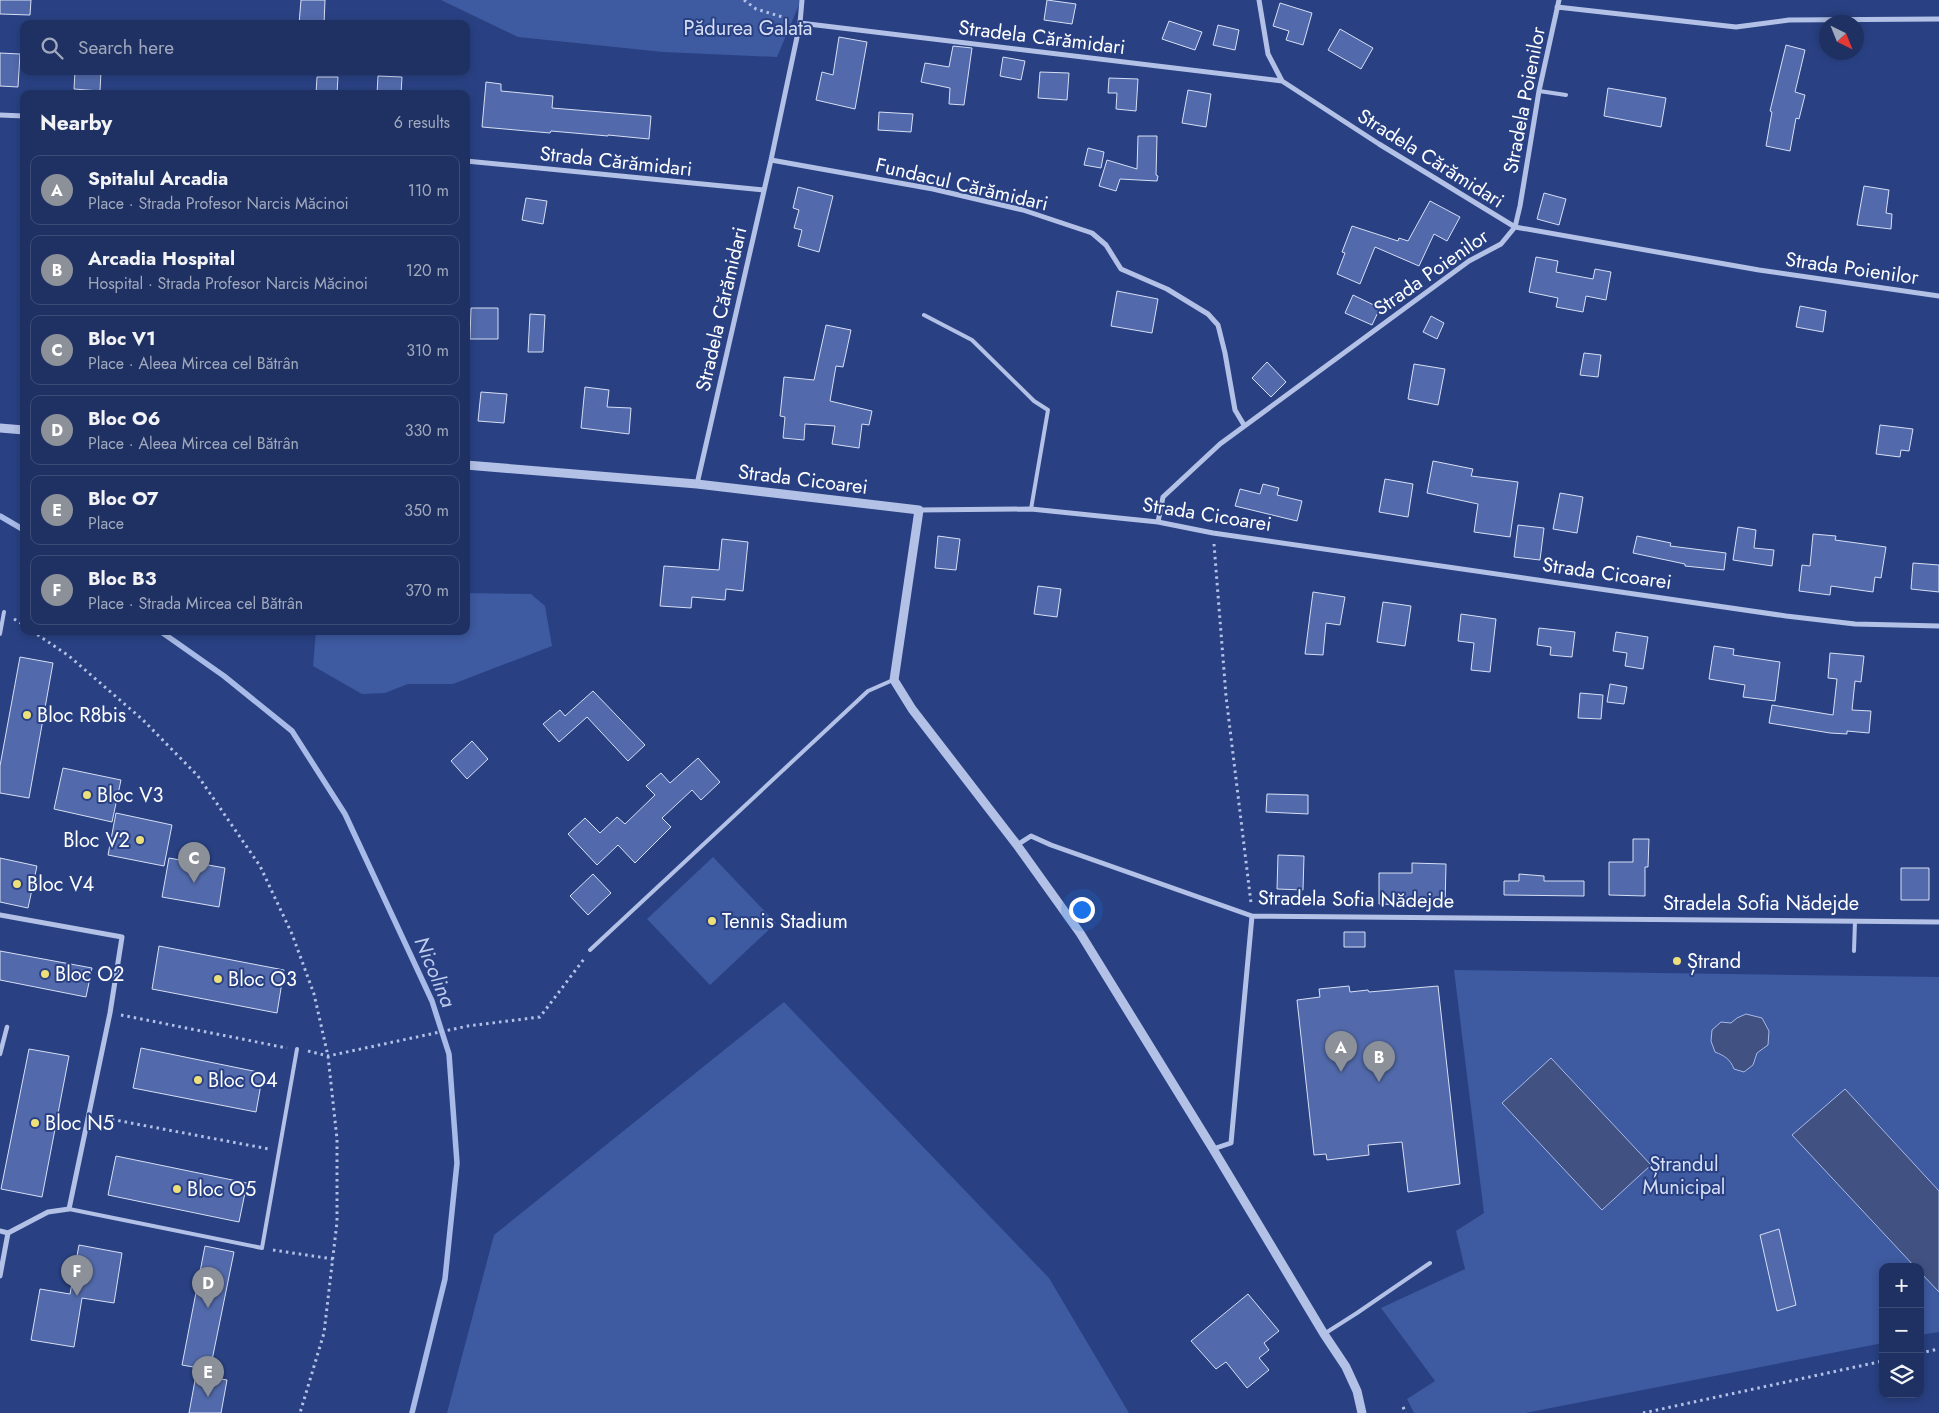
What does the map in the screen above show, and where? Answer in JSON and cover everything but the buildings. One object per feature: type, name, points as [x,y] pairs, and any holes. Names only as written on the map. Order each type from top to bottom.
[{"type":"street","name":"Stradela Cărămidari","points":[[697,484],[771,160],[800,23],[802,0]]},
{"type":"street","name":"Stradela Cărămidari","points":[[1259,0],[1268,54],[1282,81]]},
{"type":"street","name":"Stradela Poienilor","points":[[1514,227],[1520,206],[1539,91],[1559,0]]},
{"type":"street","name":"Stradela Poienilor","points":[[1557,7],[1736,27],[1789,20],[1939,19]]},
{"type":"street","name":"Stradela Cărămidari","points":[[800,23],[1282,81],[1387,149],[1514,227]]},
{"type":"street","points":[[0,115],[20,116]]},
{"type":"street","name":"Fundacul Cărămidari","points":[[771,160],[933,189],[1023,210],[1092,233],[1106,246],[1121,269],[1167,289],[1208,314],[1218,325],[1235,410],[1244,425]]},
{"type":"street","name":"Strada Cărămidari","points":[[470,161],[764,190]]},
{"type":"street","name":"Strada Poienilor","points":[[1158,522],[1163,497],[1220,444],[1469,261],[1501,244],[1514,227],[1759,270],[1939,296]]},
{"type":"street","points":[[0,428],[20,430]]},
{"type":"street","name":"Strada Cicoarei","points":[[470,465],[697,484],[919,510],[1031,509],[1158,522],[1214,533],[1786,616],[1855,624],[1939,626]]},
{"type":"street","points":[[919,510],[894,680],[912,709],[1017,845],[1080,933],[1213,1148],[1324,1334],[1346,1367],[1357,1391],[1362,1413]]},
{"type":"street","name":"Stradela Sofia Nădejde","points":[[1017,845],[1031,836],[1051,845],[1252,916],[1939,922]]},
{"type":"street","points":[[0,915],[122,937],[110,1013],[69,1209],[48,1212],[8,1233],[0,1231]]},
{"type":"street","points":[[1213,1148],[1231,1143],[1252,916]]},
{"type":"street","points":[[0,1054],[7,1027]]},
{"type":"street","points":[[0,1276],[8,1233]]},
{"type":"lane","points":[[1539,91],[1566,95]]},
{"type":"lane","points":[[924,316],[972,340],[1034,401],[1048,410],[1031,509]]},
{"type":"lane","points":[[0,634],[4,612]]},
{"type":"lane","points":[[590,950],[868,691],[894,680]]},
{"type":"lane","points":[[1854,951],[1855,921]]},
{"type":"lane","points":[[69,1209],[262,1248],[296,1050]]},
{"type":"lane","points":[[1324,1334],[1430,1263]]},
{"type":"path","points":[[744,0],[756,9],[800,23]]},
{"type":"path","points":[[1214,533],[1226,696],[1252,916]]},
{"type":"path","points":[[38,635],[69,656],[143,720],[198,776],[260,866],[292,934],[314,994],[328,1056],[337,1139],[337,1222],[324,1333],[300,1413]]},
{"type":"path","points":[[110,1013],[328,1056],[468,1026],[540,1017],[590,950]]},
{"type":"path","points":[[88,1115],[280,1151]]},
{"type":"path","points":[[262,1248],[333,1259]]},
{"type":"path","points":[[1924,1352],[1939,1349]]},
{"type":"path","points":[[1643,1413],[1879,1362]]},
{"type":"path","points":[[1403,1407],[1406,1413]]},
{"type":"green space","name":"Pădurea Galata","points":[[441,0],[801,0],[777,57],[663,52],[518,37]]},
{"type":"green space","points":[[470,593],[531,594],[545,606],[552,646],[453,684],[408,684],[385,693],[362,694],[313,666],[316,635],[470,635]]},
{"type":"green space","name":"Tennis Stadium","points":[[713,857],[776,923],[710,985],[647,919]]},
{"type":"green space","name":"Ștrandul Municipal","points":[[1454,970],[1939,977],[1939,1332],[1924,1334],[1924,1263],[1879,1263],[1879,1344],[1525,1413],[1414,1413],[1407,1399],[1435,1381],[1381,1308],[1465,1269],[1456,1231],[1484,1213]]},
{"type":"green space","points":[[784,1002],[1049,1278],[1129,1413],[447,1413],[494,1235]]},
{"type":"shaded area","points":[[1746,1014],[1762,1018],[1769,1031],[1768,1045],[1757,1053],[1753,1065],[1744,1072],[1734,1069],[1727,1058],[1715,1052],[1711,1041],[1712,1030],[1721,1022],[1731,1023]]},
{"type":"shaded area","points":[[1551,1058],[1651,1165],[1602,1210],[1502,1103]]},
{"type":"shaded area","points":[[1845,1089],[1939,1191],[1939,1292],[1924,1276],[1924,1263],[1911,1263],[1792,1135]]},
{"type":"waterway","name":"Nicolina","points":[[0,516],[20,528]]},
{"type":"waterway","name":"Nicolina","points":[[166,635],[224,676],[292,731],[345,814],[432,1001],[449,1054],[457,1163],[445,1279],[412,1413]]},
{"type":"place","name":"Bloc R8bis","points":[[27,715]]},
{"type":"place","name":"Bloc V3","points":[[87,795]]},
{"type":"place","name":"Bloc V2","points":[[140,840]]},
{"type":"place","name":"Bloc V1","points":[[194,883]]},
{"type":"place","name":"Bloc V4","points":[[17,884]]},
{"type":"place","name":"Tennis Stadium","points":[[712,921]]},
{"type":"place","name":"Ștrand","points":[[1677,961]]},
{"type":"place","name":"Bloc O2","points":[[45,974]]},
{"type":"place","name":"Bloc O3","points":[[218,979]]},
{"type":"place","name":"Spitalul Arcadia","points":[[1341,1072]]},
{"type":"place","name":"Bloc O4","points":[[198,1080]]},
{"type":"place","name":"Arcadia Hospital","points":[[1379,1082]]},
{"type":"place","name":"Bloc N5","points":[[35,1123]]},
{"type":"place","name":"Bloc O5","points":[[177,1189]]},
{"type":"place","name":"Bloc B3","points":[[77,1296]]},
{"type":"place","name":"Bloc O6","points":[[208,1308]]},
{"type":"place","name":"Bloc O7","points":[[208,1397]]}]
